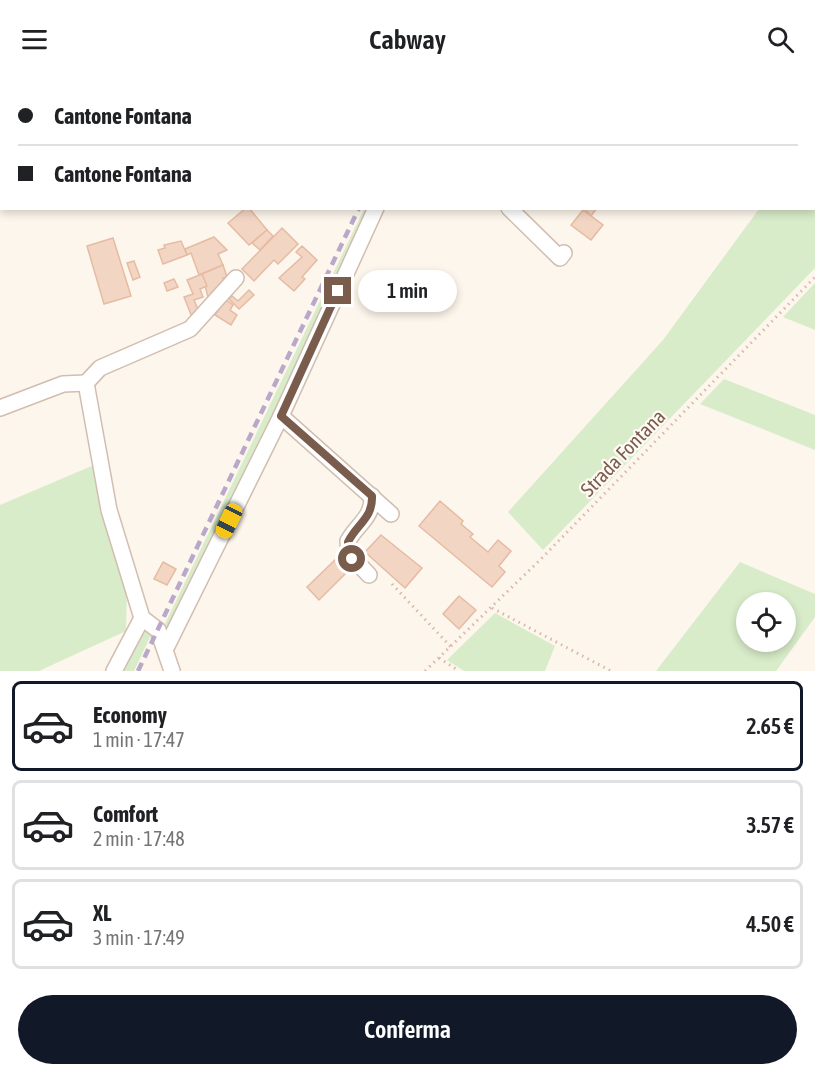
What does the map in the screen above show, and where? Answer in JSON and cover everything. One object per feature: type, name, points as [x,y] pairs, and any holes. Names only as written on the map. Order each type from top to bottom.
[{"type":"street","points":[[166,648],[281,416],[375,210]]},
{"type":"street","points":[[511,210],[560,258],[564,253]]},
{"type":"street","points":[[0,408],[32,393],[63,384],[86,383],[100,368],[190,329],[237,278]]},
{"type":"street","points":[[86,383],[109,510],[142,618],[158,630],[172,671]]},
{"type":"street","points":[[281,416],[391,514]]},
{"type":"street","points":[[369,575],[349,555],[348,542],[369,516],[372,496]]},
{"type":"street","points":[[114,671],[135,626],[142,618]]},
{"type":"path","name":"Strada Fontana","points":[[425,671],[492,608],[815,277]]},
{"type":"path","points":[[392,584],[451,647]]},
{"type":"path","points":[[492,608],[611,671]]},
{"type":"path","points":[[439,658],[459,671]]},
{"type":"green space","points":[[364,210],[372,210],[169,627],[163,628]]},
{"type":"green space","points":[[758,210],[815,210],[815,268],[543,550],[508,512],[663,340]]},
{"type":"green space","points":[[815,283],[815,330],[783,317]]},
{"type":"green space","points":[[724,379],[815,415],[815,450],[700,404]]},
{"type":"green space","points":[[94,465],[127,587],[126,631],[39,671],[0,671],[0,505]]},
{"type":"green space","points":[[740,562],[815,594],[815,617],[796,643],[796,592],[736,592],[736,652],[790,652],[776,671],[656,671]]},
{"type":"green space","points":[[495,613],[555,646],[545,671],[464,671],[447,660]]},
{"type":"green space","points":[[144,629],[153,631],[134,671],[124,671]]},
{"type":"building","points":[[244,210],[251,210],[267,230],[249,245],[228,223]]},
{"type":"building","points":[[583,210],[603,225],[591,240],[571,225]]},
{"type":"building","points":[[586,210],[596,210],[591,216]]},
{"type":"building","points":[[282,228],[298,244],[278,264],[274,260],[254,281],[242,269]]},
{"type":"building","points":[[267,230],[273,236],[260,250],[252,243]]},
{"type":"building","points":[[214,237],[227,250],[218,254],[223,265],[199,275],[191,253],[187,255],[185,249]]},
{"type":"building","points":[[113,238],[131,296],[104,304],[87,246]]},
{"type":"building","points":[[181,241],[187,255],[163,264],[158,250],[165,248],[164,245]]},
{"type":"building","points":[[302,246],[317,260],[302,277],[305,279],[294,291],[279,278],[302,257],[296,252]]},
{"type":"building","points":[[134,261],[140,277],[133,280],[127,263]]},
{"type":"building","points":[[223,265],[227,277],[223,278],[225,282],[221,284],[220,289],[212,292],[215,299],[209,301],[202,274]]},
{"type":"building","points":[[202,274],[207,286],[200,289],[203,297],[194,300],[200,314],[192,317],[184,297],[193,294],[187,280]]},
{"type":"building","points":[[174,279],[178,287],[167,291],[164,283]]},
{"type":"building","points":[[249,290],[254,295],[239,309],[229,299],[232,296],[238,301]]},
{"type":"building","points":[[225,299],[233,305],[230,310],[237,315],[231,325],[215,315]]},
{"type":"building","points":[[440,501],[463,521],[461,524],[473,534],[470,537],[488,552],[498,540],[511,551],[499,566],[505,572],[492,587],[419,526]]},
{"type":"building","points":[[381,535],[422,568],[405,588],[365,552]]},
{"type":"building","points":[[338,557],[350,569],[319,600],[307,587]]},
{"type":"building","points":[[163,562],[176,569],[167,585],[154,579]]},
{"type":"building","points":[[459,596],[476,610],[459,629],[443,614]]},
{"type":"railway","points":[[138,671],[358,210]]},
{"type":"route","points":[[338,291],[281,416],[372,496],[369,516],[351,535],[348,542],[349,555],[352,559]]}]
